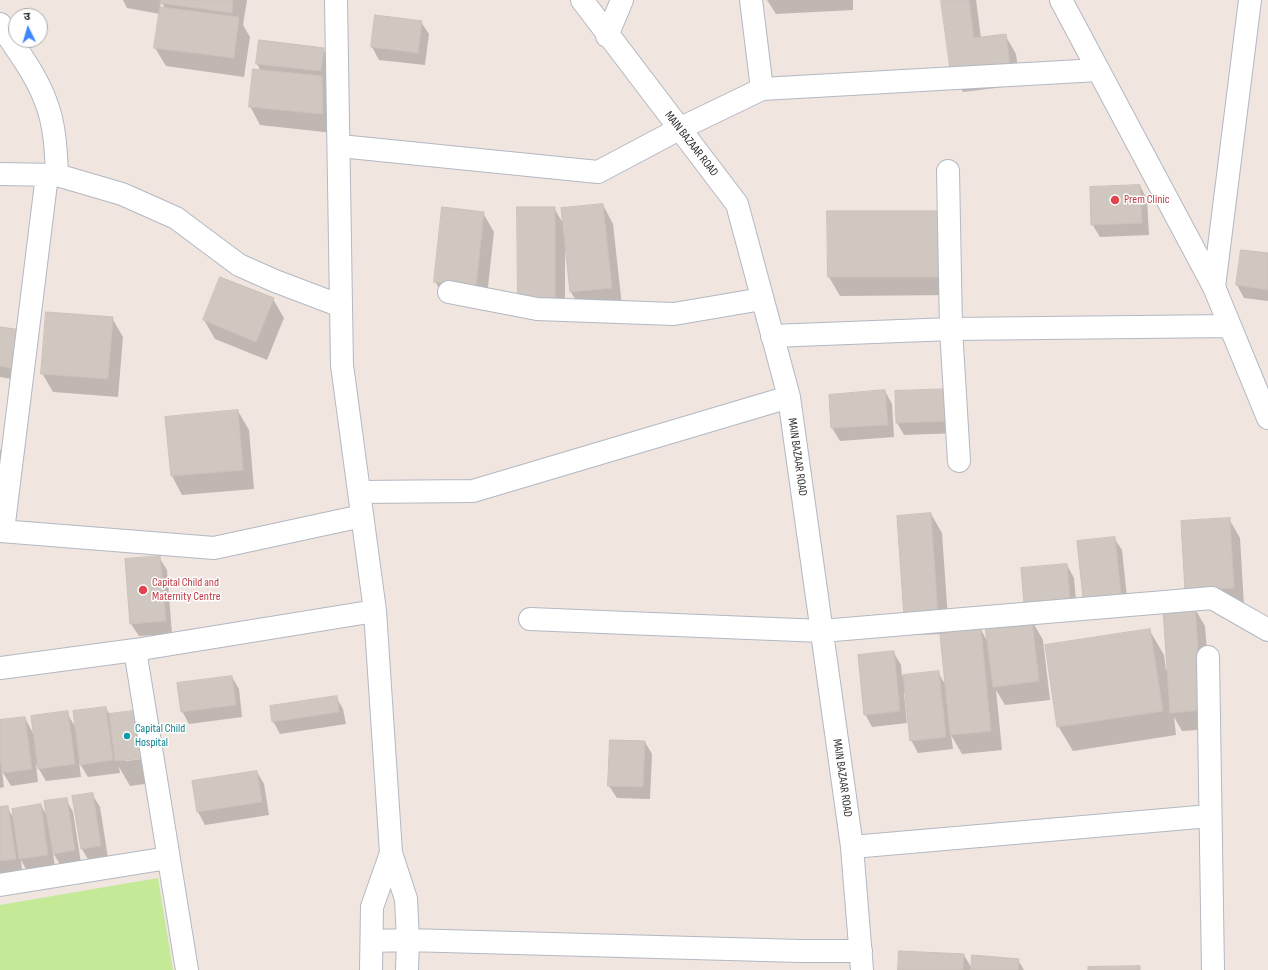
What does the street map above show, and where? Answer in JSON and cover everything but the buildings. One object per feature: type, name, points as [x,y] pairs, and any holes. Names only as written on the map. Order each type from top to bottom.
[{"type":"street","points":[[336,0],[340,146],[342,365],[375,612],[391,853],[406,899],[408,940],[407,970]]},
{"type":"street","name":"MAIN BAZAAR ROAD","points":[[582,0],[607,36],[737,204],[789,397],[852,848],[861,960]]},
{"type":"street","points":[[607,36],[622,0]]},
{"type":"street","points":[[751,0],[762,89]]},
{"type":"street","points":[[1061,0],[1214,287],[1268,418]]},
{"type":"street","points":[[1214,287],[1250,0]]},
{"type":"street","points":[[1260,0],[1268,2]]},
{"type":"street","points":[[0,24],[31,70],[46,101],[54,134],[52,175],[2,531],[214,548],[362,516]]},
{"type":"street","points":[[340,146],[598,172],[679,129],[762,89],[1098,70]]},
{"type":"street","points":[[948,171],[951,329],[959,461]]},
{"type":"street","points":[[0,174],[52,175],[122,194],[151,205],[176,218],[239,265],[275,281],[342,306]]},
{"type":"street","points":[[449,292],[537,309],[674,314],[762,299]]},
{"type":"street","points":[[772,336],[951,329],[1230,326]]},
{"type":"street","points":[[359,492],[473,491],[789,397]]},
{"type":"street","points":[[530,619],[822,631],[1212,598],[1268,630]]},
{"type":"street","points":[[0,668],[134,650],[375,612]]},
{"type":"street","points":[[134,650],[187,970]]},
{"type":"street","points":[[1208,657],[1213,970]]},
{"type":"street","points":[[852,848],[1210,816]]},
{"type":"street","points":[[371,970],[372,907],[391,853]]},
{"type":"street","points":[[0,885],[168,858]]},
{"type":"street","points":[[372,941],[408,940],[800,951],[861,960]]},
{"type":"green space","points":[[158,878],[173,970],[0,970],[0,905]]},
{"type":"place","name":"Prem Clinic","points":[[1115,200]]},
{"type":"place","name":"Capital Child and Maternity Centre","points":[[143,590]]},
{"type":"place","name":"Capital Child Hospital","points":[[127,736]]}]
